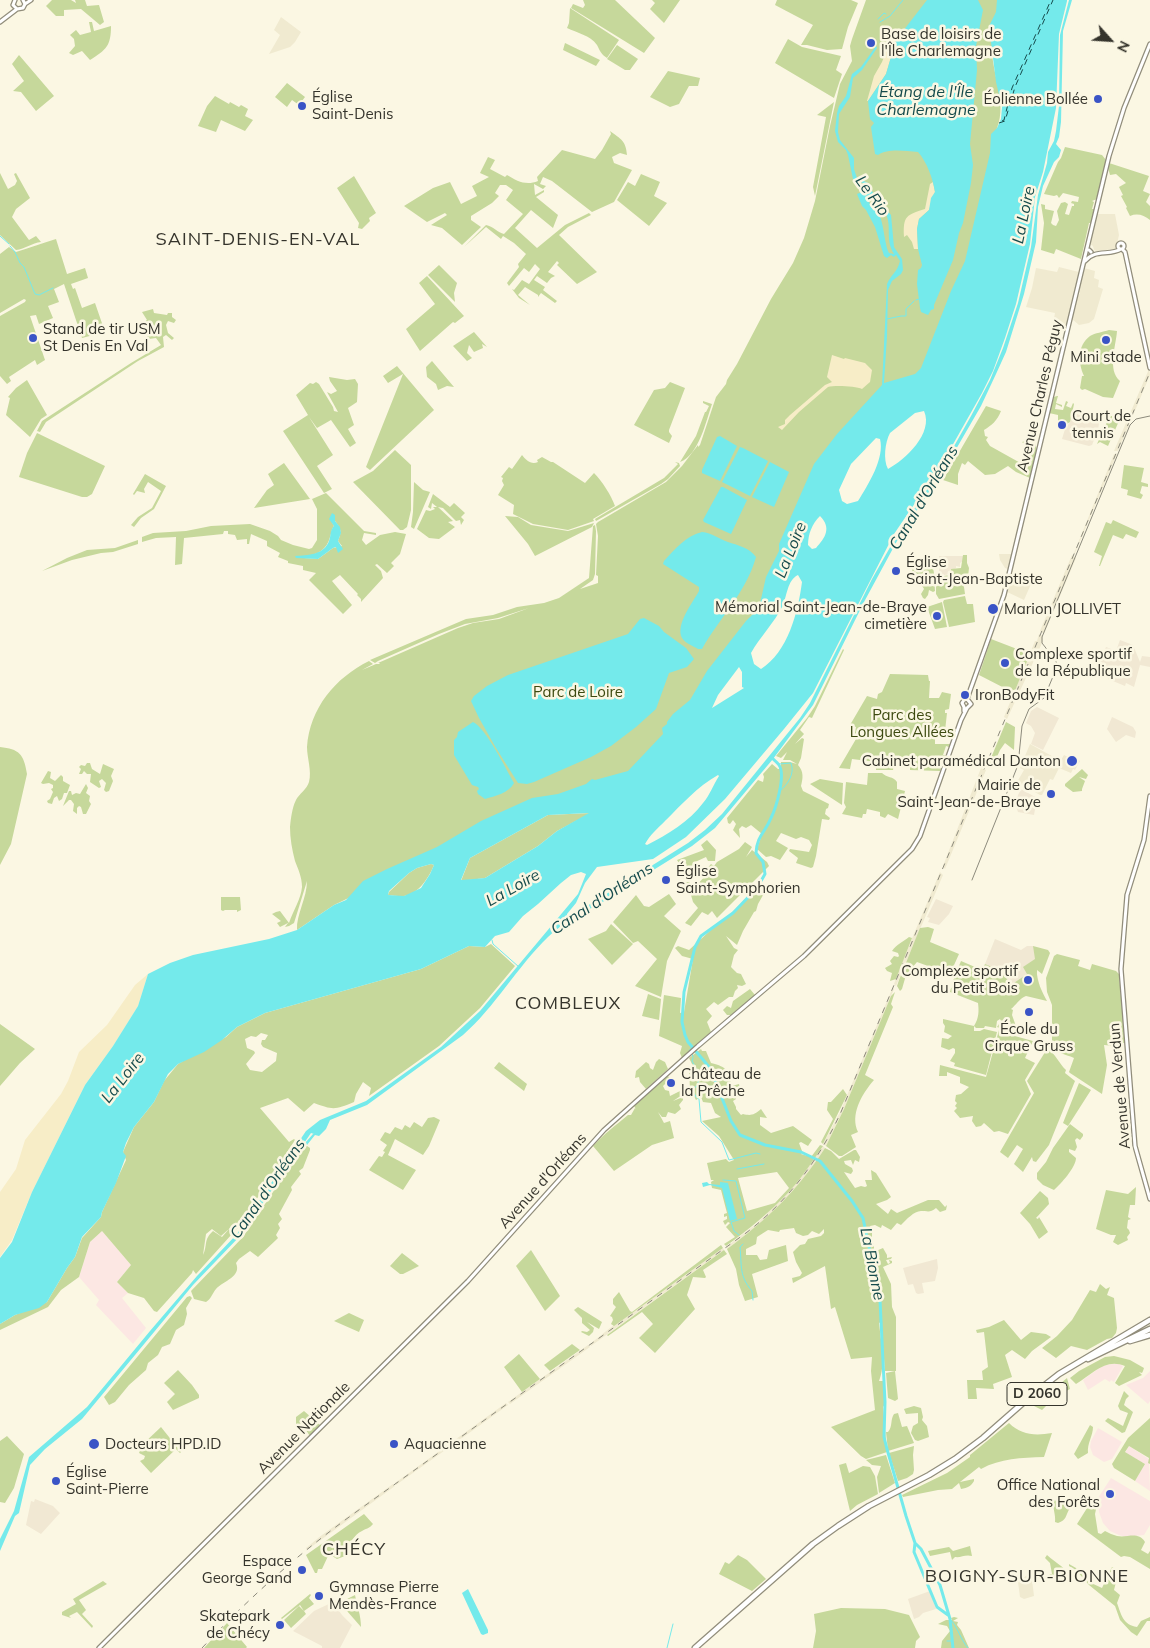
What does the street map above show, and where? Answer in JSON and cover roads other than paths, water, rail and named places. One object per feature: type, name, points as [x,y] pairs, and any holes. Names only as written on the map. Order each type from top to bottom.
[{"type":"highway","points":[[1093,1353],[1150,1320]]},
{"type":"highway","name":"D 2060","points":[[932,1475],[979,1441],[1050,1380],[1093,1353],[1150,1327]]},
{"type":"highway","name":"D 2060","points":[[694,1648],[828,1532],[857,1513],[932,1475],[978,1446],[1053,1382],[1101,1352],[1150,1327]]},
{"type":"highway","points":[[1101,1352],[1150,1335]]},
{"type":"highway","name":"D 2060","points":[[699,1648],[825,1539],[899,1492]]},
{"type":"main road","points":[[15,0],[13,4],[15,8]]},
{"type":"main road","points":[[15,8],[22,9],[24,1],[31,0]]},
{"type":"main road","points":[[0,22],[15,8]]},
{"type":"main road","points":[[1130,94],[1150,44]]},
{"type":"main road","points":[[1130,94],[1150,48]]},
{"type":"main road","name":"Avenue Charles Péguy","points":[[968,700],[1003,598],[1081,269],[1089,253],[1088,240],[1104,172],[1123,110],[1130,94]]},
{"type":"main road","points":[[1089,253],[1121,248],[1125,252],[1150,366]]},
{"type":"main road","points":[[968,700],[970,705],[965,708],[962,705],[963,701],[968,700]]},
{"type":"main road","name":"Avenue d'Orléans","points":[[433,1316],[483,1265],[604,1130],[692,1051],[804,956],[915,846],[965,708]]},
{"type":"main road","name":"Avenue de Verdun","points":[[1150,796],[1144,840],[1127,895],[1121,969],[1135,1146],[1150,1198]]},
{"type":"main road","name":"Avenue Nationale","points":[[99,1648],[433,1316]]},
{"type":"water","name":"Étang de l'Île Charlemagne","points":[[927,0],[978,0],[983,10],[976,46],[977,70],[970,144],[973,165],[971,183],[953,260],[934,309],[928,315],[921,312],[920,308],[917,284],[918,270],[922,265],[918,249],[917,229],[919,219],[929,210],[931,198],[935,192],[933,182],[927,166],[918,152],[892,151],[878,155],[875,154],[871,127],[874,123],[870,119],[868,101],[886,74],[896,40]]},
{"type":"water","points":[[997,0],[1067,0],[1059,34],[1056,108],[1043,172],[1035,197],[1030,244],[1016,304],[993,371],[943,462],[894,534],[813,693],[725,799],[686,837],[653,859],[597,867],[585,883],[567,917],[640,875],[705,830],[722,814],[800,718],[810,703],[872,579],[897,535],[944,464],[971,416],[990,380],[1018,303],[1031,247],[1038,195],[1047,163],[1048,152],[1054,141],[1056,131],[1059,106],[1060,35],[1069,0],[1072,0],[1063,31],[1061,122],[1056,144],[1061,150],[1043,186],[1038,207],[1036,242],[1024,294],[1006,352],[981,406],[948,463],[897,541],[864,602],[813,705],[773,759],[715,828],[692,846],[647,874],[630,882],[626,887],[598,905],[595,904],[558,928],[526,961],[475,1024],[463,1035],[367,1105],[330,1120],[326,1129],[319,1136],[315,1135],[307,1145],[305,1143],[314,1134],[311,1133],[240,1236],[193,1285],[82,1419],[45,1449],[30,1465],[19,1513],[15,1516],[0,1551],[0,1539],[14,1511],[29,1457],[87,1407],[197,1276],[237,1234],[306,1131],[320,1120],[366,1101],[441,1047],[480,1011],[578,894],[586,874],[581,872],[571,875],[523,916],[509,932],[495,936],[485,947],[469,946],[421,969],[265,1013],[237,1027],[204,1052],[178,1064],[168,1074],[154,1102],[134,1127],[123,1152],[126,1156],[101,1217],[82,1237],[75,1257],[47,1302],[39,1308],[15,1315],[0,1324],[0,1258],[12,1242],[32,1192],[85,1085],[113,1046],[138,1006],[148,974],[170,963],[193,955],[269,939],[297,930],[334,905],[346,900],[363,881],[437,847],[481,821],[532,798],[558,794],[586,784],[592,779],[595,780],[628,771],[663,734],[662,728],[673,714],[690,700],[707,671],[746,621],[759,608],[766,577],[779,551],[779,544],[814,464],[837,434],[882,385],[887,284],[900,261],[896,255],[894,257],[891,255],[887,258],[884,256],[875,227],[857,194],[862,192],[864,195],[870,193],[868,187],[853,179],[848,155],[838,142],[835,131],[839,106],[846,96],[852,74],[861,67],[876,46],[877,48],[862,70],[853,78],[850,97],[839,114],[838,132],[840,140],[854,158],[854,169],[857,178],[868,183],[875,197],[891,215],[894,247],[902,259],[903,270],[892,281],[888,290],[884,383],[915,374],[921,368],[951,291],[965,261],[990,153],[991,134],[997,128],[1001,119],[1002,107],[996,82],[991,42],[988,35],[990,24],[996,12]],"holes":[[[871,195],[885,211],[889,224],[891,249],[894,254],[888,251],[882,221],[877,210],[874,206],[871,206],[866,196]],[[924,411],[926,419],[925,428],[921,437],[902,459],[888,469],[885,451],[890,433],[915,413]],[[876,438],[880,439],[881,446],[878,463],[858,501],[847,504],[842,501],[839,490],[851,464]],[[820,516],[826,525],[826,533],[816,548],[812,549],[808,545],[808,541],[815,522]],[[798,575],[802,582],[798,606],[790,630],[778,652],[761,669],[754,664],[751,653],[779,613],[792,581]],[[739,667],[742,672],[742,687],[744,688],[712,708],[718,695]],[[719,776],[705,800],[692,816],[662,837],[647,845],[645,844],[657,829],[703,785]],[[589,813],[557,831],[538,846],[485,878],[461,880],[470,858],[548,815]],[[431,864],[434,865],[421,888],[404,896],[388,895],[389,891],[417,868]]]},
{"type":"water","points":[[720,436],[737,446],[720,481],[702,473],[702,470],[717,437]]},
{"type":"water","points":[[740,447],[768,461],[750,496],[722,482]]},
{"type":"water","points":[[770,462],[789,472],[774,507],[752,497]]},
{"type":"water","points":[[721,487],[747,500],[731,534],[703,520]]},
{"type":"water","points":[[332,513],[335,515],[335,521],[340,527],[341,533],[338,541],[343,549],[338,553],[336,547],[333,548],[318,559],[296,558],[295,556],[319,552],[327,546],[334,526],[329,519]]},
{"type":"water","points":[[702,532],[743,547],[756,557],[746,582],[702,649],[698,649],[685,641],[680,633],[683,620],[699,591],[699,587],[663,564],[681,544],[691,536]]},
{"type":"water","points":[[644,618],[659,626],[686,648],[694,659],[687,667],[669,673],[656,709],[611,746],[591,757],[534,782],[527,784],[518,783],[479,718],[471,701],[474,696],[487,686],[508,675],[628,634],[640,619]]},
{"type":"water","points":[[473,722],[490,740],[514,783],[505,792],[485,799],[478,794],[478,787],[472,785],[454,755],[454,740],[458,732]]},
{"type":"water","points":[[707,1182],[720,1185],[720,1182],[728,1183],[737,1219],[730,1221],[722,1188],[710,1185],[703,1187],[702,1183]]},
{"type":"water","points":[[468,1589],[488,1630],[488,1633],[483,1635],[462,1593]]},
{"type":"waterway","points":[[880,22],[890,16],[903,0]]},
{"type":"waterway","points":[[878,19],[884,13],[886,14]]},
{"type":"waterway","points":[[0,236],[9,244]]},
{"type":"waterway","points":[[10,246],[24,267],[35,294],[39,295],[53,288]]},
{"type":"waterway","points":[[887,319],[906,316],[906,309],[914,301]]},
{"type":"waterway","name":"La Bionne","points":[[771,757],[779,765],[781,776],[780,791],[775,807],[769,823],[760,838],[756,853],[763,862],[765,874],[757,888],[733,913],[701,936],[695,947],[684,992],[682,1022],[688,1042],[710,1068],[731,1121],[740,1135],[765,1145],[801,1152],[820,1161],[863,1218],[880,1300],[885,1402],[884,1437],[915,1543],[921,1549],[940,1585],[950,1619],[953,1648]]},
{"type":"waterway","points":[[779,764],[791,763],[792,767],[790,779],[780,791]]},
{"type":"waterway","points":[[492,940],[493,944],[519,967]]},
{"type":"waterway","name":"La Bionne","points":[[689,1051],[692,1047]]},
{"type":"waterway","points":[[693,1058],[692,1061],[700,1076],[697,1086],[692,1089],[699,1099],[701,1122],[722,1142],[729,1160],[756,1153],[760,1154]]},
{"type":"waterway","points":[[737,1169],[764,1164]]},
{"type":"waterway","points":[[723,1180],[736,1181],[745,1218],[731,1222],[734,1231],[739,1235]]},
{"type":"waterway","points":[[743,1244],[740,1247],[742,1271],[745,1281],[752,1291],[753,1300]]},
{"type":"waterway","points":[[915,1543],[914,1552],[937,1607],[948,1615]]},
{"type":"waterway","points":[[950,1619],[968,1648]]},
{"type":"waterway","points":[[667,1648],[673,1624]]},
{"type":"waterway","name":"La Bionne","points":[[947,1641],[952,1641]]},
{"type":"tram line","points":[[972,880],[1018,765],[1022,726],[1029,709],[1044,698],[1057,667],[1056,661],[1042,643],[1042,637],[1130,425],[1136,419],[1150,416]]},
{"type":"railway","points":[[202,1648],[257,1593],[314,1544],[746,1233],[761,1221],[801,1178],[823,1147],[841,1112],[1150,372]]},
{"type":"place","name":"Base de loisirs de l'Île Charlemagne","points":[[871,43]]},
{"type":"place","name":"Éolienne Bollée","points":[[1098,99]]},
{"type":"place","name":"Église Saint-Denis","points":[[302,106]]},
{"type":"place","name":"Stand de tir USM St Denis En Val","points":[[33,338]]},
{"type":"place","name":"Mini stade","points":[[1106,340]]},
{"type":"place","name":"Court de tennis","points":[[1062,425]]},
{"type":"place","name":"Église Saint-Jean-Baptiste","points":[[896,571]]},
{"type":"place","name":"Marion JOLLIVET","points":[[993,609]]},
{"type":"place","name":"Mémorial Saint-Jean-de-Braye cimetière","points":[[937,616]]},
{"type":"place","name":"Complexe sportif de la République","points":[[1005,663]]},
{"type":"place","name":"IronBodyFit","points":[[965,695]]},
{"type":"place","name":"Cabinet paramédical Danton","points":[[1072,761]]},
{"type":"place","name":"Mairie de Saint-Jean-de-Braye","points":[[1051,794]]},
{"type":"place","name":"Église Saint-Symphorien","points":[[666,880]]},
{"type":"place","name":"Complexe sportif du Petit Bois","points":[[1028,980]]},
{"type":"place","name":"École du Cirque Gruss","points":[[1029,1012]]},
{"type":"place","name":"Château de la Prêche","points":[[671,1083]]},
{"type":"place","name":"Docteurs HPD.ID","points":[[94,1444]]},
{"type":"place","name":"Aquacienne","points":[[394,1444]]},
{"type":"place","name":"Église Saint-Pierre","points":[[56,1481]]},
{"type":"place","name":"Office National des Forêts","points":[[1110,1494]]},
{"type":"place","name":"Espace George Sand","points":[[302,1570]]},
{"type":"place","name":"Gymnase Pierre Mendès-France","points":[[319,1596]]},
{"type":"place","name":"Skatepark de Chécy","points":[[280,1625]]},
{"type":"district","name":"SAINT-DENIS-EN-VAL","points":[[258,240]]},
{"type":"district","name":"COMBLEUX","points":[[568,1004]]},
{"type":"district","name":"CHÉCY","points":[[354,1550]]},
{"type":"district","name":"BOIGNY-SUR-BIONNE","points":[[1027,1577]]},
{"type":"water label","name":"Le Rio","points":[[872,196]]},
{"type":"water label","name":"La Loire","points":[[1024,215]]},
{"type":"water label","name":"Canal d'Orléans","points":[[924,498]]},
{"type":"water label","name":"La Loire","points":[[791,550]]},
{"type":"water label","name":"La Loire","points":[[513,888]]},
{"type":"water label","name":"Canal d'Orléans","points":[[602,899]]},
{"type":"water label","name":"La Loire","points":[[123,1078]]},
{"type":"water label","name":"Canal d'Orléans","points":[[268,1189]]},
{"type":"park label","name":"Parc de Loire","points":[[578,692]]},
{"type":"park label","name":"Parc des Longues Allées","points":[[902,724]]}]
